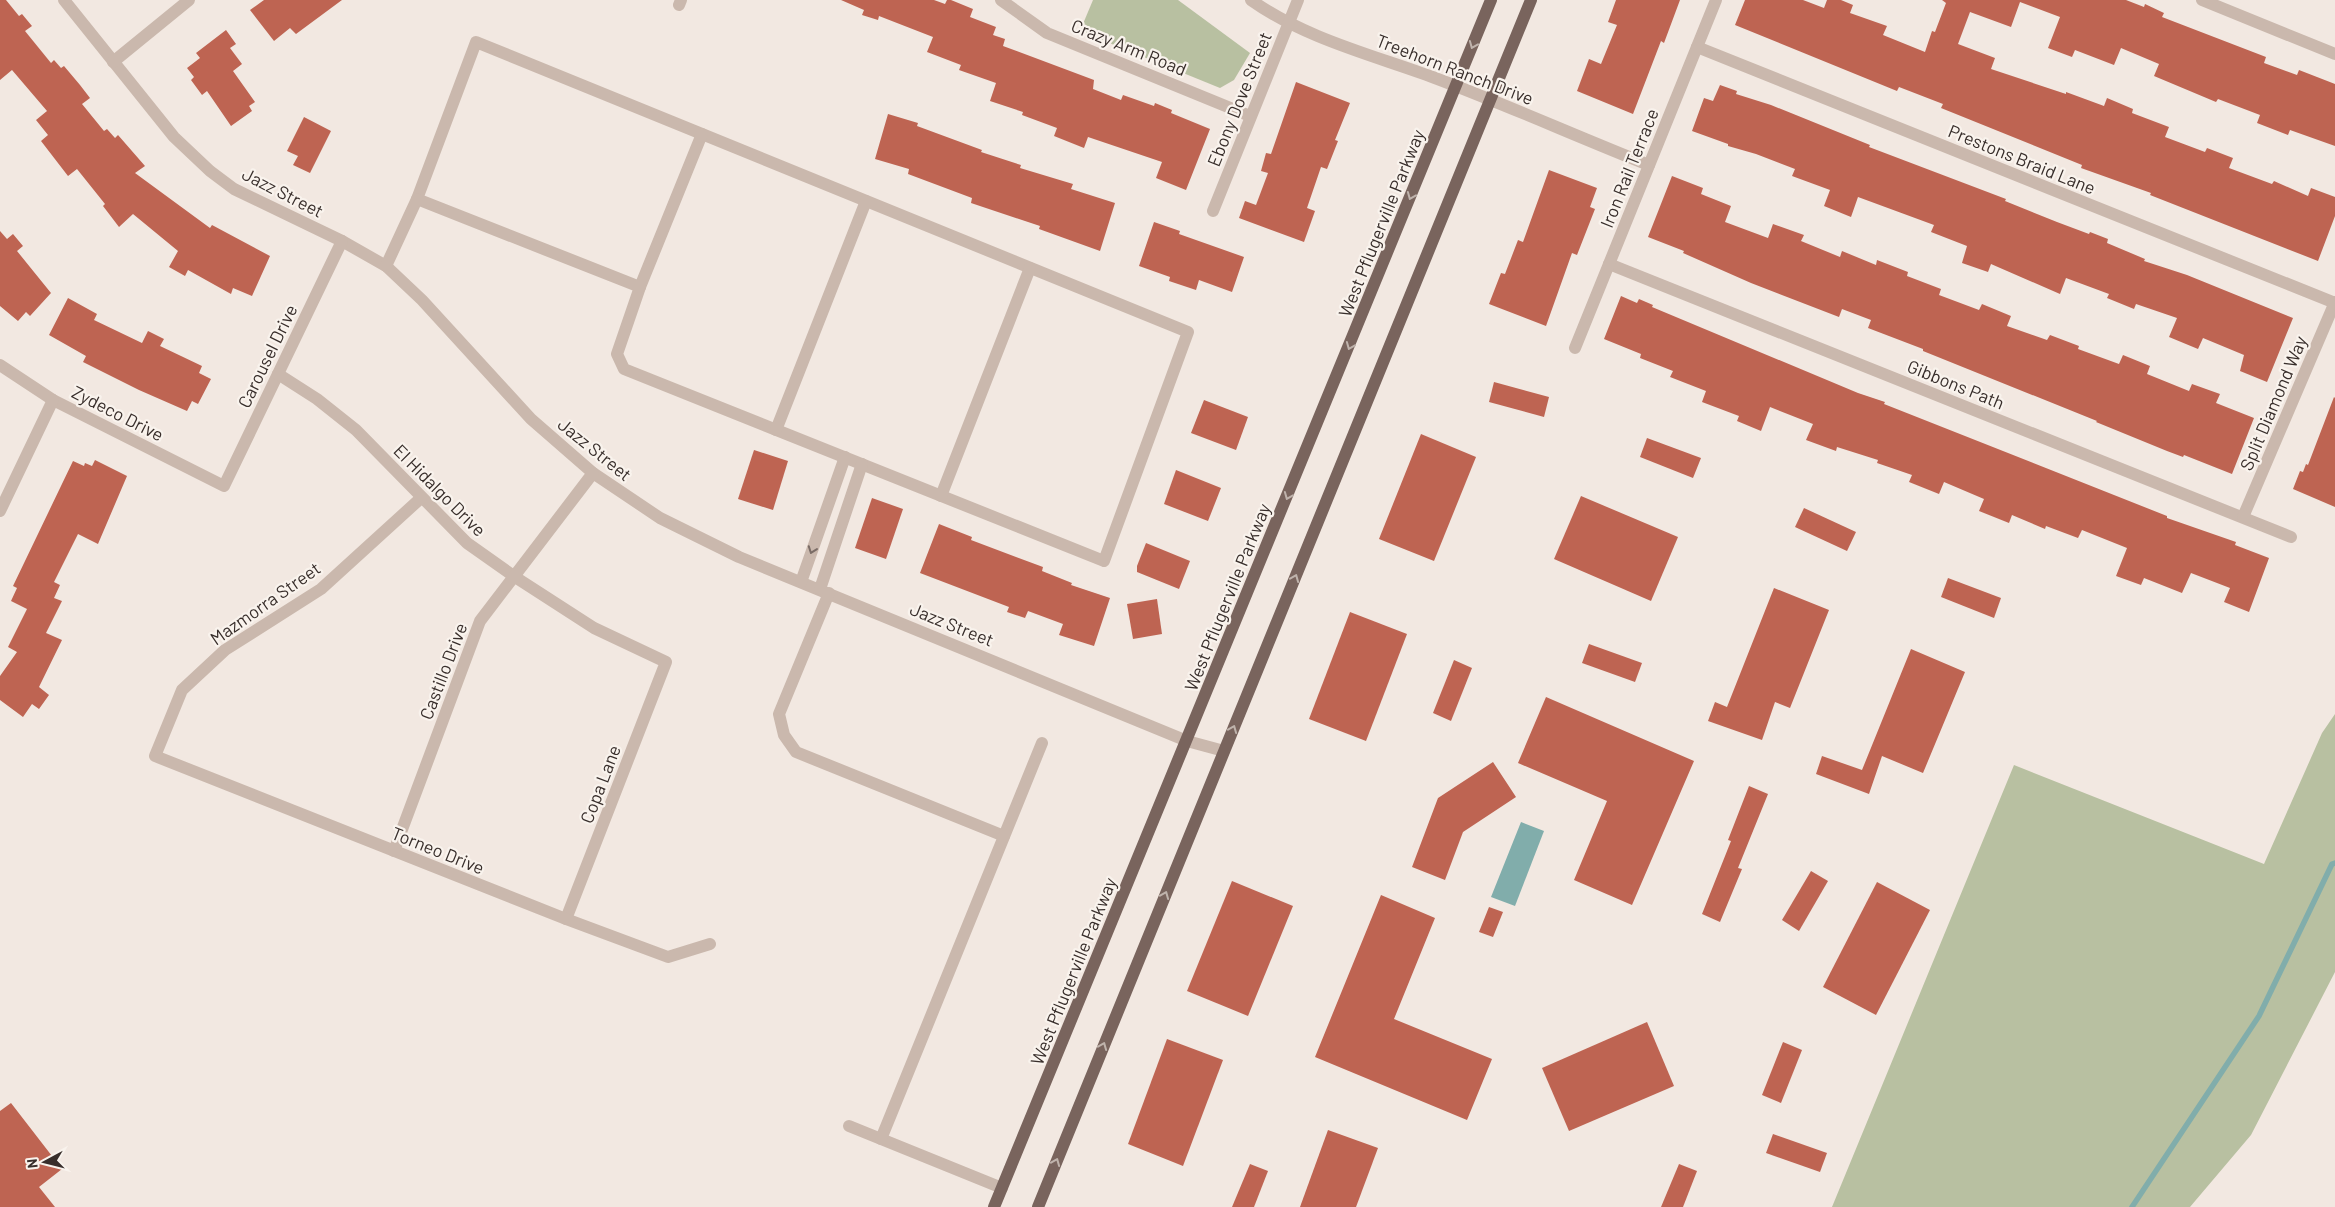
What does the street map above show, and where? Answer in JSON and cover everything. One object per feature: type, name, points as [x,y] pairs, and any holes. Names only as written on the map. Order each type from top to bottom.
[{"type":"main road","name":"West Pflugerville Parkway","points":[[994,1207],[1491,0]]},
{"type":"main road","points":[[1038,1207],[1530,0]]},
{"type":"street","name":"Jazz Street","points":[[64,0],[174,137],[210,171],[234,189],[342,241],[386,266],[422,300],[531,419],[593,473],[660,518],[739,557],[1187,742],[1224,751]]},
{"type":"street","points":[[113,62],[189,0]]},
{"type":"street","name":"Crazy Arm Road","points":[[1001,0],[1047,32],[1250,116]]},
{"type":"street","name":"Treehorn Ranch Drive","points":[[1252,0],[1288,24],[1456,87],[1649,165]]},
{"type":"street","name":"Ebony Dove Street","points":[[1213,211],[1298,0]]},
{"type":"street","name":"Iron Rail Terrace","points":[[1575,348],[1716,0]]},
{"type":"street","points":[[2202,0],[2335,54]]},
{"type":"street","points":[[386,266],[417,199],[476,42],[702,134],[1030,268],[1188,332],[1104,561],[624,369],[617,354],[640,288],[702,134]]},
{"type":"street","name":"Prestons Braid Lane","points":[[1697,47],[2335,302]]},
{"type":"street","points":[[417,199],[640,288]]},
{"type":"street","points":[[776,430],[866,201]]},
{"type":"street","name":"Carousel Drive","points":[[224,486],[342,241]]},
{"type":"street","name":"Gibbons Path","points":[[1609,264],[2291,537]]},
{"type":"street","points":[[941,496],[1030,268]]},
{"type":"street","name":"Split Diamond Way","points":[[2243,518],[2335,302]]},
{"type":"street","name":"Zydeco Drive","points":[[0,365],[53,400],[224,486]]},
{"type":"street","name":"El Hidalgo Drive","points":[[278,374],[336,413],[356,430],[467,544],[514,577],[594,628],[666,662]]},
{"type":"street","points":[[0,511],[53,400]]},
{"type":"street","points":[[801,582],[845,458]]},
{"type":"street","points":[[862,464],[841,526],[824,591],[779,714],[784,735],[796,752],[1004,836]]},
{"type":"street","name":"Castillo Drive","points":[[394,851],[480,622],[593,473]]},
{"type":"street","name":"Mazmorra Street","points":[[155,756],[182,690],[225,650],[321,589],[421,498]]},
{"type":"street","points":[[823,519],[841,526]]},
{"type":"street","name":"Copa Lane","points":[[566,919],[666,662]]},
{"type":"street","points":[[881,1139],[1042,742]]},
{"type":"street","name":"Torneo Drive","points":[[155,756],[566,919],[668,957],[710,944]]},
{"type":"street","points":[[849,1126],[1002,1188]]},
{"type":"green space","points":[[1093,0],[1178,0],[1250,53],[1234,80],[1220,88],[1080,31]]},
{"type":"green space","points":[[2335,714],[2335,972],[2251,1135],[2190,1207],[1832,1207],[2014,765],[2264,864],[2322,733]]},
{"type":"water","points":[[1521,822],[1544,831],[1515,906],[1491,897]]},
{"type":"building","points":[[0,0],[6,0],[19,16],[22,14],[32,26],[25,31],[51,63],[54,60],[61,68],[64,66],[80,85],[90,98],[82,104],[104,131],[107,129],[115,138],[118,135],[145,166],[135,173],[210,228],[212,225],[270,256],[252,296],[233,288],[231,294],[188,270],[185,276],[169,267],[178,251],[133,214],[119,227],[103,206],[105,204],[77,169],[68,176],[41,141],[48,135],[36,120],[47,111],[12,70],[0,80]]},
{"type":"building","points":[[264,0],[342,0],[296,34],[290,28],[274,41],[250,10]]},
{"type":"building","points":[[841,0],[934,0],[945,4],[947,0],[951,0],[973,9],[970,17],[996,27],[993,35],[1005,39],[1003,46],[1094,80],[1093,89],[1121,100],[1123,95],[1154,106],[1155,103],[1172,110],[1171,113],[1210,129],[1186,190],[1156,178],[1162,162],[1088,137],[1084,148],[1054,136],[1057,128],[1022,115],[1023,112],[990,101],[996,83],[959,70],[961,65],[927,52],[933,37],[879,16],[878,20],[862,15],[864,10]]},
{"type":"building","points":[[1616,0],[1680,0],[1664,43],[1661,41],[1633,114],[1577,91],[1589,59],[1601,64],[1617,25],[1608,22]]},
{"type":"building","points":[[1745,0],[1803,0],[1824,8],[1827,0],[1841,0],[1853,5],[1850,13],[1887,26],[1883,35],[1925,52],[1932,31],[1935,32],[1946,3],[1942,0],[2126,0],[2144,7],[2145,4],[2164,13],[2162,17],[2266,57],[2264,63],[2297,75],[2299,70],[2335,84],[2335,146],[2290,130],[2288,135],[2257,123],[2260,115],[2218,99],[2216,102],[2154,76],[2159,64],[2121,48],[2114,65],[2075,50],[2072,57],[2048,48],[2060,17],[2020,2],[2011,27],[1970,12],[1958,44],[1995,58],[1991,69],[2104,106],[2107,98],[2133,109],[2132,113],[2169,127],[2165,137],[2205,152],[2207,148],[2233,158],[2229,168],[2272,184],[2274,181],[2308,196],[2311,188],[2335,197],[2335,216],[2318,261],[2150,195],[2151,193],[2081,168],[2082,165],[1941,108],[1943,104],[1899,87],[1897,91],[1735,25]]},
{"type":"building","points":[[226,30],[236,44],[230,48],[242,64],[233,71],[255,102],[249,106],[252,111],[231,126],[207,91],[202,95],[191,80],[194,77],[187,68],[200,58],[196,53]]},
{"type":"building","points":[[1296,82],[1350,103],[1335,140],[1338,141],[1327,169],[1321,167],[1307,208],[1315,211],[1304,242],[1239,218],[1245,201],[1256,205],[1268,173],[1261,171],[1266,153],[1271,154]]},
{"type":"building","points":[[1720,85],[1737,91],[1736,94],[1771,105],[1870,145],[1869,147],[2006,199],[2005,201],[2057,222],[2108,239],[2107,243],[2145,259],[2144,261],[2187,275],[2293,318],[2267,382],[2240,371],[2244,355],[2203,338],[2198,349],[2169,337],[2177,318],[2136,304],[2134,309],[2107,298],[2109,294],[2066,278],[2060,294],[1991,264],[1988,272],[1962,263],[1967,246],[1931,232],[1934,225],[1858,197],[1851,217],[1824,206],[1830,190],[1792,176],[1795,169],[1756,154],[1728,146],[1728,144],[1692,131],[1704,98],[1713,101]]},
{"type":"building","points":[[888,114],[918,123],[917,126],[982,150],[981,152],[1021,165],[1020,168],[1073,184],[1071,189],[1115,203],[1100,251],[1039,229],[1040,226],[971,203],[972,198],[908,174],[909,169],[875,159]]},
{"type":"building","points":[[304,117],[331,131],[310,173],[293,165],[298,156],[287,151]]},
{"type":"building","points":[[1549,170],[1597,188],[1590,207],[1595,209],[1577,255],[1572,253],[1546,326],[1489,304],[1501,273],[1505,274],[1518,240],[1523,242]]},
{"type":"building","points":[[1672,176],[1703,188],[1701,194],[1731,206],[1725,222],[1768,238],[1773,224],[1804,235],[1801,241],[1840,257],[1842,251],[1876,265],[1877,260],[1908,272],[1907,276],[1941,289],[1939,295],[1979,310],[1982,304],[2011,316],[2007,326],[2047,340],[2050,335],[2079,346],[2078,349],[2119,364],[2123,355],[2150,366],[2147,374],[2189,391],[2192,384],[2220,394],[2216,403],[2254,418],[2232,474],[2184,455],[2183,457],[2167,451],[1923,351],[1923,349],[1868,328],[1871,320],[1842,309],[1839,317],[1751,283],[1683,253],[1684,251],[1648,237]]},
{"type":"building","points":[[1154,222],[1180,231],[1179,234],[1244,257],[1232,292],[1199,280],[1196,290],[1169,281],[1170,277],[1139,266]]},
{"type":"building","points":[[0,231],[7,239],[13,234],[23,246],[17,251],[51,293],[30,316],[26,312],[18,321],[0,306]]},
{"type":"building","points":[[1621,296],[1637,303],[1639,299],[1653,305],[1652,307],[1858,393],[1885,402],[1884,404],[2167,516],[2167,518],[2236,542],[2235,545],[2269,558],[2249,612],[2224,602],[2230,588],[2191,573],[2182,593],[2144,578],[2141,585],[2116,576],[2127,548],[2082,530],[2078,538],[2046,526],[2045,529],[2012,515],[2009,523],[1979,511],[1984,499],[1944,482],[1939,494],[1909,482],[1912,475],[1877,463],[1878,460],[1837,447],[1836,451],[1806,440],[1813,424],[1770,407],[1761,431],[1737,421],[1739,416],[1702,402],[1706,391],[1670,377],[1673,371],[1640,358],[1641,354],[1604,339]]},
{"type":"building","points":[[68,298],[97,314],[94,320],[142,343],[148,331],[164,339],[160,346],[202,366],[199,373],[211,379],[198,404],[192,401],[187,411],[139,390],[83,362],[86,356],[49,335]]},
{"type":"building","points":[[1494,382],[1549,397],[1544,417],[1489,402]]},
{"type":"building","points":[[2334,397],[2335,507],[2293,489],[2300,471],[2303,472],[2306,464],[2308,465]]},
{"type":"building","points":[[1204,400],[1248,417],[1236,450],[1191,433]]},
{"type":"building","points":[[1421,434],[1476,457],[1434,561],[1379,539]]},
{"type":"building","points":[[1647,438],[1701,458],[1693,478],[1640,457]]},
{"type":"building","points":[[754,450],[788,461],[773,510],[738,499]]},
{"type":"building","points":[[95,460],[127,476],[98,544],[78,534],[54,582],[60,585],[54,598],[62,601],[46,633],[62,640],[39,687],[49,695],[39,709],[32,704],[23,717],[0,700],[0,676],[17,652],[8,647],[27,609],[11,601],[17,588],[13,586],[73,461],[84,466],[85,463],[92,466]]},
{"type":"building","points":[[1176,470],[1221,488],[1208,521],[1164,504]]},
{"type":"building","points":[[1581,496],[1678,537],[1651,601],[1554,559]]},
{"type":"building","points":[[872,498],[903,509],[886,559],[855,548]]},
{"type":"building","points":[[1804,508],[1856,532],[1847,551],[1795,527]]},
{"type":"building","points":[[939,524],[972,537],[971,540],[1043,567],[1042,571],[1072,583],[1071,585],[1110,598],[1094,646],[1059,635],[1063,624],[1028,611],[1025,618],[1007,612],[1009,607],[920,573]]},
{"type":"building","points":[[1146,543],[1190,561],[1179,589],[1137,572],[1137,566]]},
{"type":"building","points":[[1948,578],[2001,598],[1994,618],[1941,597]]},
{"type":"building","points":[[1774,588],[1829,610],[1790,708],[1775,702],[1762,740],[1708,721],[1715,702],[1727,707]]},
{"type":"building","points":[[1157,599],[1162,634],[1133,639],[1127,604]]},
{"type":"building","points":[[1350,612],[1407,634],[1366,741],[1309,719]]},
{"type":"building","points":[[1589,644],[1642,663],[1635,682],[1582,663]]},
{"type":"building","points":[[1911,649],[1965,672],[1923,773],[1882,756],[1869,794],[1816,774],[1822,756],[1862,770]]},
{"type":"building","points":[[1454,660],[1472,668],[1451,721],[1433,713]]},
{"type":"building","points":[[1546,697],[1694,761],[1632,905],[1574,880],[1607,801],[1518,763]]},
{"type":"building","points":[[1493,762],[1516,797],[1463,832],[1445,880],[1412,867],[1438,798]]},
{"type":"building","points":[[1749,786],[1768,794],[1738,868],[1742,869],[1720,922],[1702,914],[1731,841],[1728,840]]},
{"type":"building","points":[[1811,871],[1828,881],[1799,931],[1782,920]]},
{"type":"building","points":[[1232,881],[1293,906],[1248,1016],[1187,991]]},
{"type":"building","points":[[1877,882],[1930,910],[1876,1015],[1823,987]]},
{"type":"building","points":[[1381,895],[1435,918],[1394,1019],[1492,1059],[1467,1120],[1315,1057]]},
{"type":"building","points":[[1489,907],[1503,912],[1493,937],[1479,932]]},
{"type":"building","points":[[1647,1022],[1674,1086],[1569,1131],[1542,1068]]},
{"type":"building","points":[[1167,1039],[1223,1060],[1183,1166],[1128,1144]]},
{"type":"building","points":[[1783,1042],[1802,1050],[1781,1103],[1762,1095]]},
{"type":"building","points":[[11,1103],[62,1169],[39,1187],[55,1207],[0,1207],[0,1111]]},
{"type":"building","points":[[1328,1130],[1378,1148],[1356,1207],[1300,1207]]},
{"type":"building","points":[[1773,1134],[1827,1153],[1820,1172],[1766,1153]]},
{"type":"building","points":[[1250,1164],[1268,1171],[1254,1207],[1232,1207]]},
{"type":"building","points":[[1679,1164],[1697,1171],[1683,1207],[1661,1207]]},
{"type":"waterway","points":[[2132,1207],[2259,1016],[2332,864],[2335,863]]}]
